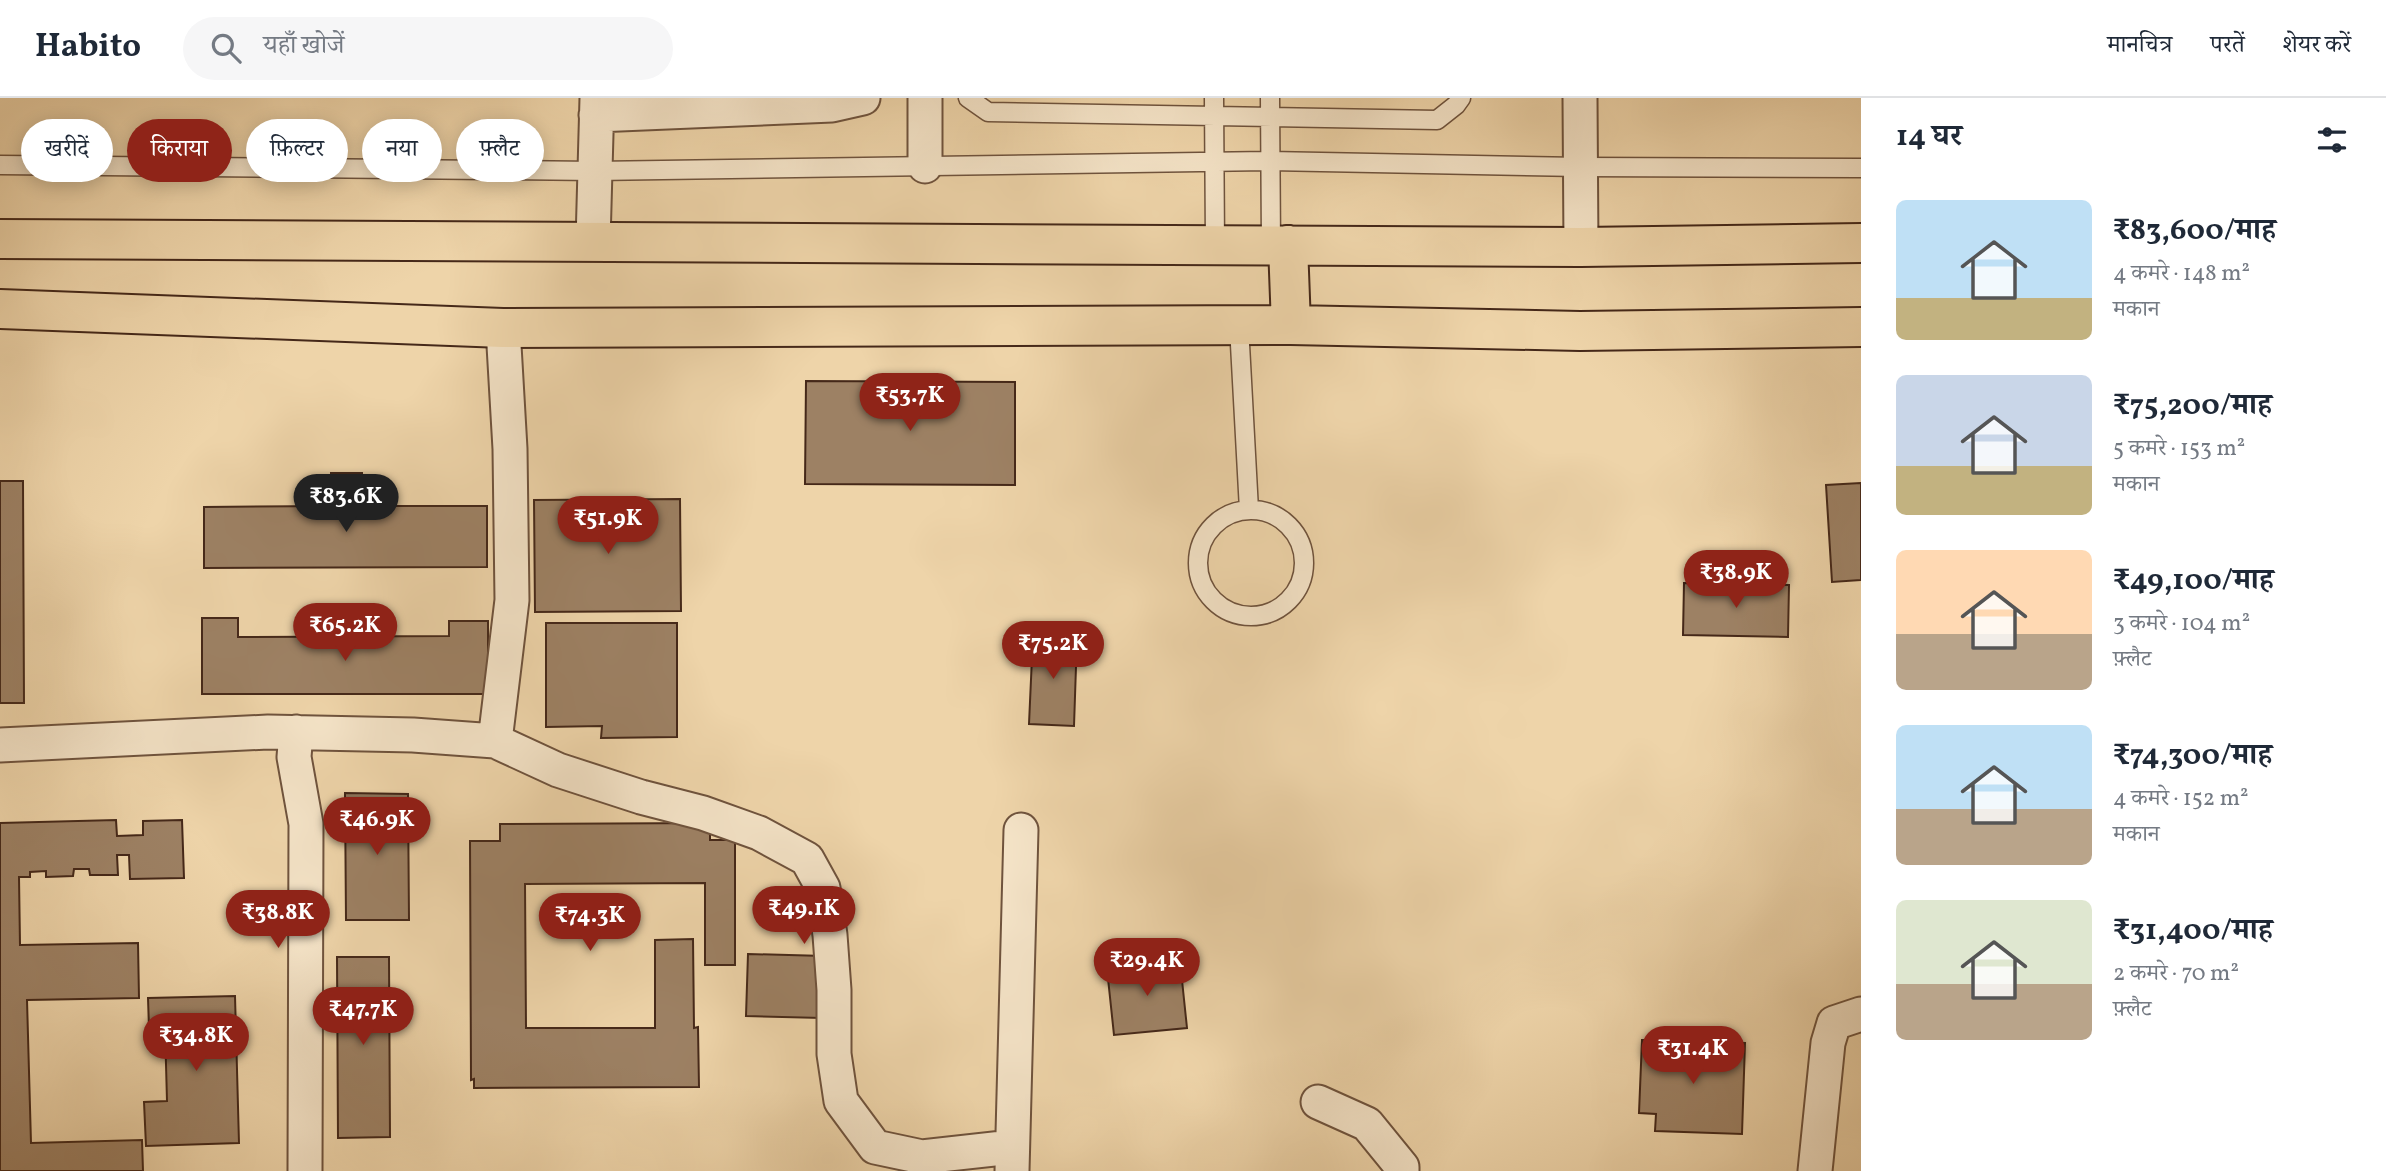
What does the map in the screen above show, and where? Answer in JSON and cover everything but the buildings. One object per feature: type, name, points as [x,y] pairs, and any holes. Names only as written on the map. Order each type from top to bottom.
[{"type":"main road","points":[[0,239],[1581,247],[1861,243]]},
{"type":"main road","points":[[1280,245],[1291,325]]},
{"type":"main road","points":[[0,309],[503,328],[1291,325],[1580,331],[1861,327]]},
{"type":"street","points":[[593,242],[596,107],[832,105],[863,98]]},
{"type":"street","points":[[925,98],[925,166]]},
{"type":"street","points":[[1580,98],[1581,247]]},
{"type":"street","points":[[495,741],[512,600],[510,449],[503,328]]},
{"type":"street","points":[[296,732],[294,757],[306,824],[305,1171]]},
{"type":"street","points":[[0,745],[296,732],[413,735],[495,741],[558,770],[641,797],[703,813],[759,833],[807,859],[823,888],[830,935],[834,990],[834,1054],[841,1101],[875,1147],[922,1157],[1012,1159],[1021,830]]},
{"type":"street","points":[[1815,1171],[1828,1043],[1834,1023],[1861,1014]]},
{"type":"street","points":[[1318,1102],[1367,1124],[1402,1167],[1402,1171]]},
{"type":"lane","points":[[968,98],[988,112],[1214,107],[1270,117],[1437,120],[1461,98]]},
{"type":"lane","points":[[1269,98],[1270,161],[1280,245]]},
{"type":"lane","points":[[1214,107],[1216,245]]},
{"type":"lane","points":[[0,166],[595,170],[1270,161],[1580,167],[1861,167]]},
{"type":"lane","points":[[1239,326],[1249,510]]},
{"type":"lane","points":[[1249,510],[1266,512],[1281,519],[1297,538],[1304,562],[1301,579],[1282,606],[1267,613],[1250,616],[1234,613],[1217,604],[1206,590],[1199,573],[1198,555],[1204,537],[1215,523],[1231,513],[1249,510]]}]
